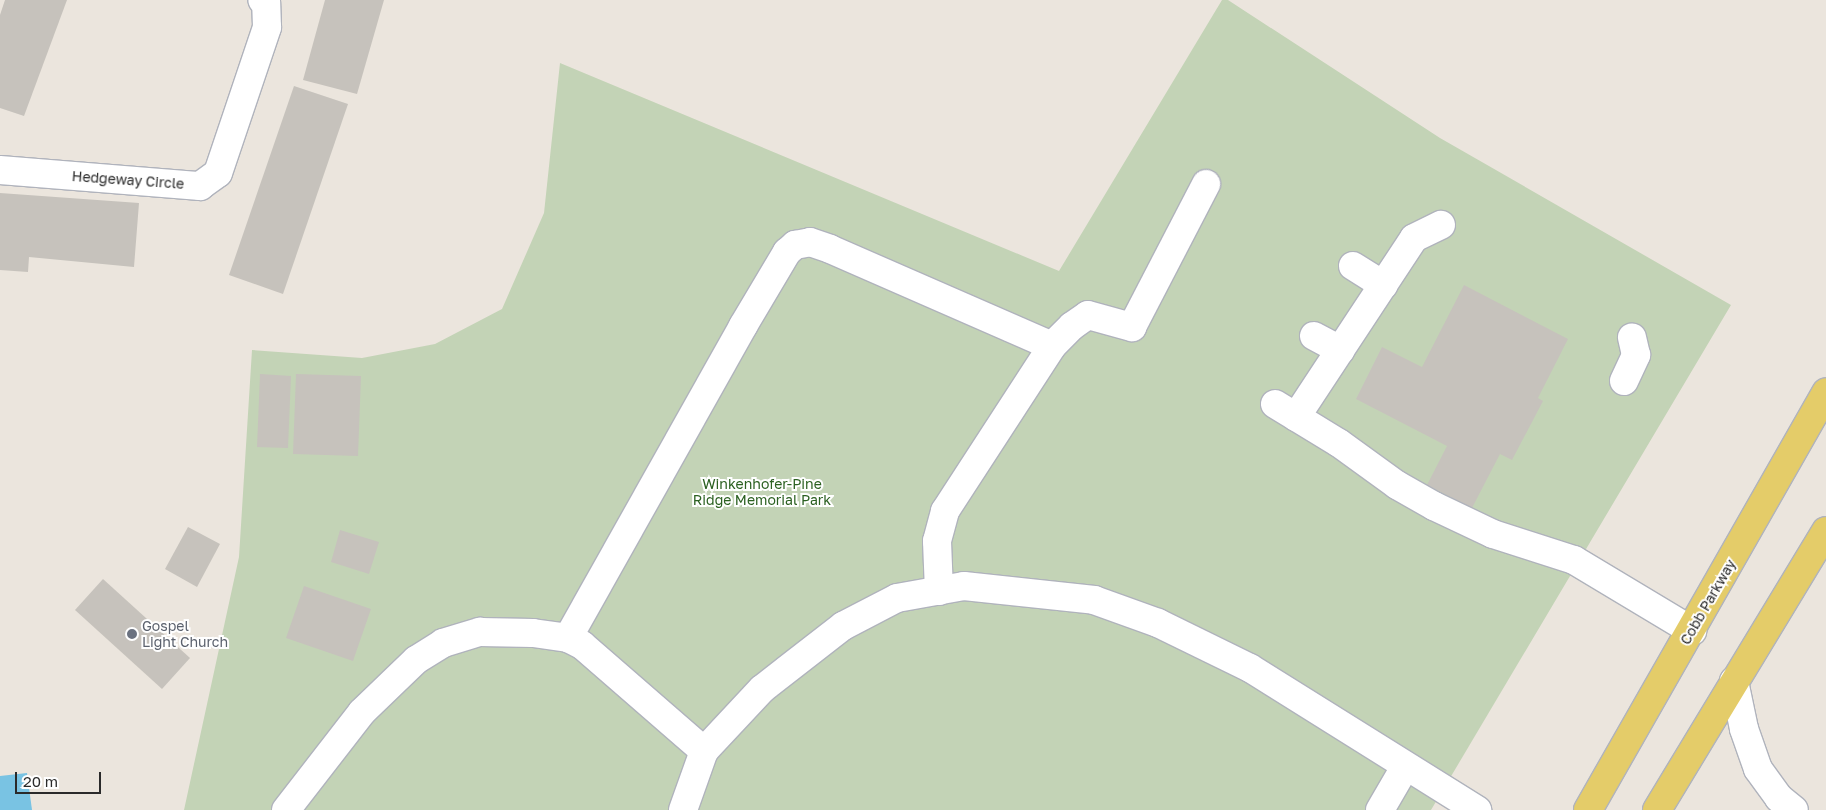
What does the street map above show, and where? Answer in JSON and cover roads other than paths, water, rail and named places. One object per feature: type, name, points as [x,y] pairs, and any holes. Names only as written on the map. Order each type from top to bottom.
[{"type":"main road","name":"Cobb Parkway","points":[[1588,810],[1826,392]]},
{"type":"main road","points":[[1657,810],[1826,531]]},
{"type":"street","name":"Hedgeway Circle","points":[[0,170],[200,186],[218,174],[267,27],[266,2],[262,0]]},
{"type":"street","points":[[939,591],[936,541],[945,511],[1052,346],[1072,326],[1088,315],[1132,327],[1206,184]]},
{"type":"street","points":[[1441,225],[1414,238],[1340,350],[1285,411],[1397,485],[1427,502],[1493,534],[1574,560],[1692,630]]},
{"type":"street","points":[[568,638],[744,326],[787,252],[795,244],[810,242],[830,249],[1052,346]]},
{"type":"street","points":[[1353,266],[1383,285]]},
{"type":"street","points":[[1314,336],[1340,350]]},
{"type":"street","points":[[1624,380],[1636,356],[1632,337]]},
{"type":"street","points":[[683,810],[704,751],[762,689],[842,626],[897,598],[964,586],[1094,600],[1158,623],[1250,668],[1368,740],[1405,766],[1477,810]]},
{"type":"street","points":[[286,810],[362,712],[416,660],[443,643],[480,632],[568,638],[613,670],[704,751]]},
{"type":"street","points":[[1734,681],[1744,729],[1758,768],[1779,798],[1794,810]]},
{"type":"street","points":[[1380,810],[1405,766]]},
{"type":"water","points":[[27,773],[32,810],[0,810],[0,776]]},
{"type":"place","name":"Gospel Light Church","points":[[132,634]]},
{"type":"park label","name":"Winkenhofer-Pine Ridge Memorial Park","points":[[762,492]]}]
